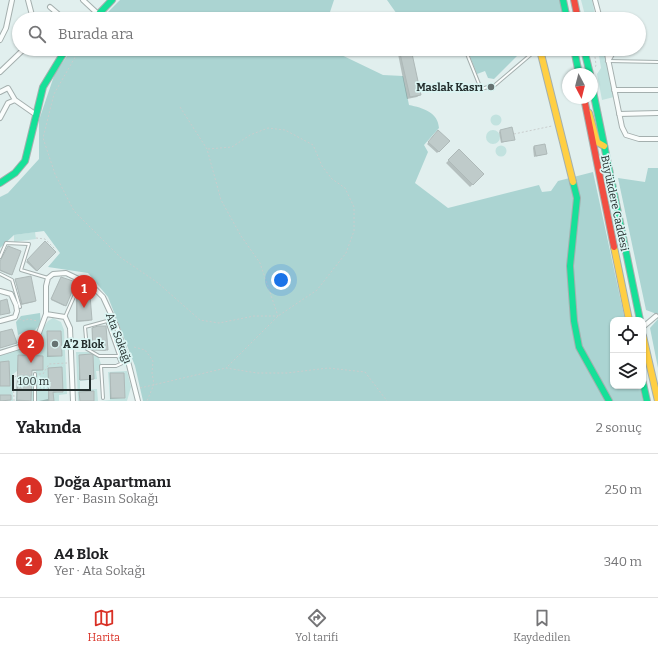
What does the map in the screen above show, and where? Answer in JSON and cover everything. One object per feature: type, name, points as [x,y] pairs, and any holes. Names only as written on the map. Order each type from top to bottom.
[{"type":"main road","points":[[101,12],[112,0]]},
{"type":"main road","points":[[563,0],[566,12]]},
{"type":"main road","points":[[574,0],[577,12]]},
{"type":"main road","points":[[0,184],[22,167],[43,87],[62,56]]},
{"type":"main road","points":[[540,56],[577,198],[570,266],[574,321],[579,348],[609,401]]},
{"type":"main road","points":[[575,56],[578,68]]},
{"type":"main road","points":[[586,56],[589,68]]},
{"type":"main road","points":[[585,104],[592,119],[597,142],[604,146]]},
{"type":"main road","name":"Büyükdere Caddesi","points":[[585,104],[628,317]]},
{"type":"main road","name":"Büyükdere Caddesi","points":[[596,104],[639,317]]},
{"type":"main road","points":[[646,349],[658,401]]},
{"type":"main road","points":[[644,389],[647,401]]},
{"type":"street","points":[[0,40],[6,28],[12,0]]},
{"type":"street","points":[[28,0],[31,12]]},
{"type":"street","points":[[84,0],[92,12]]},
{"type":"street","points":[[596,0],[599,12]]},
{"type":"street","points":[[50,7],[56,12]]},
{"type":"street","points":[[0,71],[16,56]]},
{"type":"street","points":[[607,56],[622,127],[626,135],[639,139],[658,138]]},
{"type":"street","points":[[608,61],[611,56]]},
{"type":"street","points":[[0,92],[8,88],[15,100],[35,114]]},
{"type":"street","points":[[614,90],[658,90]]},
{"type":"street","points":[[0,118],[8,103],[15,100]]},
{"type":"street","points":[[619,114],[658,113]]},
{"type":"street","name":"Ata Sokağı","points":[[48,278],[53,274],[66,273],[91,285],[103,297],[116,325],[128,361],[138,401]]},
{"type":"street","points":[[0,353],[29,344],[42,327],[46,314],[46,286],[48,278]]},
{"type":"street","points":[[0,291],[10,294],[16,305],[17,311],[15,317],[0,322]]},
{"type":"street","points":[[46,314],[66,317],[70,328],[73,401]]},
{"type":"street","points":[[646,324],[656,316]]},
{"type":"lane","points":[[468,56],[481,89],[495,85],[533,56]]},
{"type":"lane","points":[[608,61],[658,62]]},
{"type":"lane","points":[[0,257],[6,243],[29,244],[21,270],[48,278]]},
{"type":"lane","points":[[0,274],[12,280],[20,307]]},
{"type":"lane","points":[[66,317],[76,292]]},
{"type":"lane","points":[[120,358],[115,355],[99,356],[87,349],[85,327],[106,321],[122,363]]},
{"type":"lane","points":[[103,398],[101,366],[116,366],[128,361]]},
{"type":"lane","points":[[35,374],[35,401]]},
{"type":"path","points":[[76,56],[54,94],[43,138],[55,174],[74,211],[120,256],[158,283],[200,320],[220,323],[254,316],[278,316]]},
{"type":"path","points":[[595,56],[596,62]]},
{"type":"path","points":[[180,107],[207,149],[221,200],[241,236],[260,263],[278,316]]},
{"type":"path","points":[[514,134],[558,124]]},
{"type":"path","points":[[207,149],[232,147],[250,135],[268,128],[285,130],[313,145],[322,166],[332,179],[345,188],[354,207],[354,232],[346,253],[317,290],[278,316],[226,368]]},
{"type":"path","points":[[36,238],[45,239],[55,249]]},
{"type":"path","points":[[15,317],[24,321],[28,319],[37,320],[42,327]]},
{"type":"path","points":[[134,346],[145,350],[153,361],[152,373],[154,384],[147,401]]},
{"type":"path","points":[[14,401],[15,375],[19,373],[43,374],[49,364],[71,363]]},
{"type":"path","points":[[136,390],[154,384],[226,368],[257,373],[287,373],[328,368],[365,372],[387,401]]},
{"type":"shaded area","points":[[120,0],[334,0],[330,12],[108,12]]},
{"type":"shaded area","points":[[387,0],[560,0],[563,12],[395,12]]},
{"type":"shaded area","points":[[581,0],[592,0],[594,12],[584,12]]},
{"type":"shaded area","points":[[67,56],[344,56],[383,75],[403,76],[409,105],[424,109],[433,114],[439,128],[424,145],[428,152],[415,183],[448,208],[539,185],[542,192],[551,191],[558,181],[593,172],[624,317],[610,317],[610,389],[641,389],[643,401],[143,401],[135,366],[108,297],[88,273],[48,267],[60,253],[44,231],[14,235],[0,248],[0,197],[8,193],[39,159],[39,120],[55,73]]},
{"type":"shaded area","points":[[470,56],[517,56],[494,79],[488,78],[485,71],[477,74]]},
{"type":"shaded area","points":[[599,56],[605,56],[614,97],[602,100],[598,72],[601,68]]},
{"type":"shaded area","points":[[496,114],[500,116],[502,120],[500,124],[496,126],[492,124],[490,120],[492,116]]},
{"type":"shaded area","points":[[490,130],[496,130],[500,134],[500,140],[496,144],[490,144],[486,140],[486,134]]},
{"type":"shaded area","points":[[499,146],[503,146],[505,147],[505,155],[499,156],[496,153],[496,149]]},
{"type":"shaded area","points":[[648,168],[658,168],[658,319],[654,313],[646,310],[618,178],[645,182]]},
{"type":"shaded area","points":[[35,232],[36,239],[14,242],[14,235]]},
{"type":"shaded area","points":[[40,313],[41,324],[27,338],[24,332],[18,335],[16,322],[21,316]]},
{"type":"shaded area","points":[[53,318],[61,322],[64,330],[67,394],[59,395],[59,401],[36,401],[36,371],[17,371],[12,375],[13,401],[0,401],[0,354],[31,345],[48,321]]},
{"type":"shaded area","points":[[658,319],[658,368],[650,328]]},
{"type":"shaded area","points":[[76,352],[88,352],[99,358],[101,364],[99,371],[96,371],[97,379],[80,381],[80,390],[97,389],[98,401],[78,401]]},
{"type":"shaded area","points":[[127,371],[131,387],[127,401],[101,401],[110,400],[108,372]]},
{"type":"shaded area","points":[[17,375],[34,375],[33,401],[16,401]]},
{"type":"building","points":[[401,56],[413,56],[421,95],[410,97]]},
{"type":"building","points":[[512,127],[515,140],[502,142],[500,130]]},
{"type":"building","points":[[438,130],[450,141],[439,152],[428,142]]},
{"type":"building","points":[[545,144],[547,154],[536,156],[534,146]]},
{"type":"building","points":[[459,149],[484,174],[473,185],[448,160]]},
{"type":"building","points":[[45,241],[56,252],[37,271],[27,260]]},
{"type":"building","points":[[8,246],[21,251],[12,275],[0,270],[0,261]]},
{"type":"building","points":[[31,276],[36,301],[22,304],[15,279]]},
{"type":"building","points":[[61,277],[76,282],[66,306],[51,299]]},
{"type":"building","points":[[77,295],[90,295],[92,320],[77,321]]},
{"type":"building","points":[[7,299],[10,313],[0,315],[0,301]]},
{"type":"building","points":[[106,326],[108,350],[93,350],[92,328]]},
{"type":"building","points":[[12,329],[17,343],[0,348],[0,332]]},
{"type":"building","name":"A'2 Blok","points":[[47,331],[61,331],[62,356],[48,356]]},
{"type":"building","points":[[18,355],[43,356],[43,370],[32,370],[31,401],[17,400]]},
{"type":"building","points":[[79,355],[93,355],[94,379],[80,380]]},
{"type":"building","points":[[9,361],[10,386],[0,386],[0,362]]},
{"type":"building","points":[[62,367],[63,392],[53,392],[54,401],[49,401],[48,368]]},
{"type":"building","points":[[110,373],[124,373],[125,398],[111,398]]},
{"type":"building","points":[[94,391],[94,401],[80,401],[79,392]]},
{"type":"building","points":[[0,395],[11,395],[11,400],[0,401]]},
{"type":"traffic: fast","points":[[101,12],[112,0]]},
{"type":"traffic: fast","points":[[563,0],[566,12]]},
{"type":"traffic: fast","points":[[0,183],[15,173],[25,161],[43,87],[62,56]]},
{"type":"traffic: fast","points":[[575,56],[578,68]]},
{"type":"traffic: fast","points":[[586,56],[589,68]]},
{"type":"traffic: fast","points":[[596,104],[639,317]]},
{"type":"traffic: fast","points":[[573,182],[577,198],[570,266],[574,321],[579,347],[609,401]]},
{"type":"traffic: fast","points":[[644,389],[647,401]]},
{"type":"traffic: slow","points":[[542,56],[573,182]]},
{"type":"traffic: slow","points":[[589,113],[597,142],[604,146]]},
{"type":"traffic: slow","points":[[614,247],[628,317]]},
{"type":"traffic: slow","points":[[646,349],[658,401]]},
{"type":"traffic: jam","points":[[574,0],[577,12]]},
{"type":"traffic: jam","points":[[585,104],[614,247]]},
{"type":"place","name":"Maslak Kasrı","points":[[491,87]]},
{"type":"place","name":"Doğa Apartmanı","points":[[84,308]]},
{"type":"place","name":"A'2 Blok","points":[[55,344]]},
{"type":"place","name":"A4 Blok","points":[[31,363]]}]
